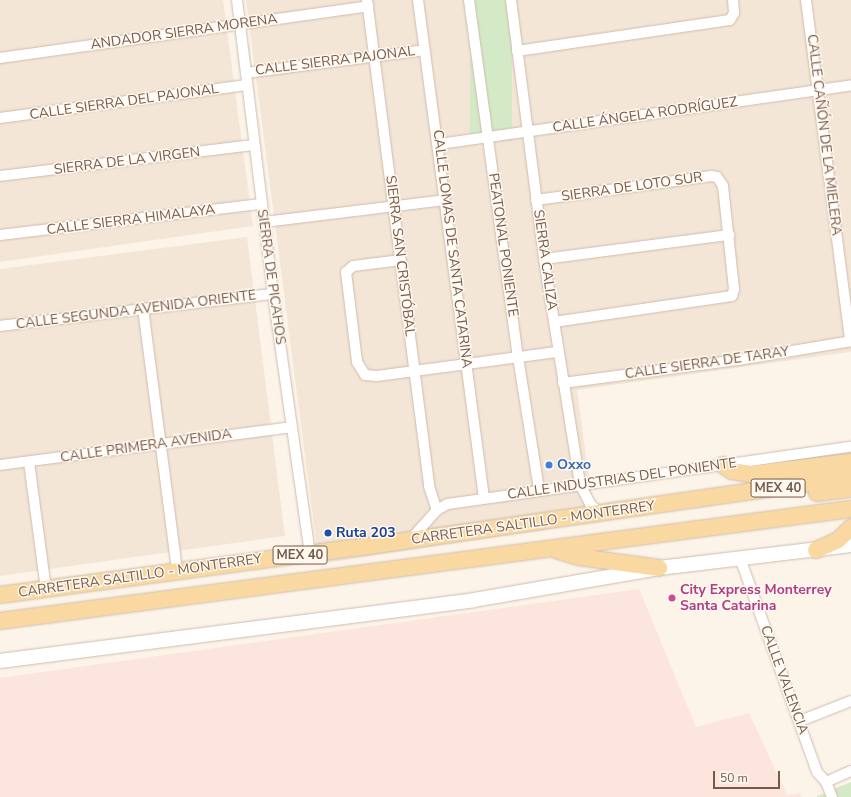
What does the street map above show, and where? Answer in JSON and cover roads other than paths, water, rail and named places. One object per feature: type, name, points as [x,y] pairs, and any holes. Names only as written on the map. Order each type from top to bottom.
[{"type":"main road","points":[[723,465],[732,471],[752,474],[851,462]]},
{"type":"main road","name":"CARRETERA SALTILLO - MONTERREY","points":[[0,595],[409,541],[599,512],[705,499],[851,477]]},
{"type":"main road","points":[[705,499],[712,502],[733,501],[847,492]]},
{"type":"main road","name":"CARRETERA SALTILLO - MONTERREY","points":[[0,621],[851,509]]},
{"type":"main road","points":[[816,550],[838,540],[851,528]]},
{"type":"main road","points":[[550,548],[579,557],[659,568]]},
{"type":"street","name":"SIERRA DE PICAHOS","points":[[237,0],[261,204],[310,554]]},
{"type":"street","name":"CALLE LOMAS DE SANTA CATARINA","points":[[418,0],[439,144],[484,498]]},
{"type":"street","name":"PEATONAL PONIENTE","points":[[469,0],[518,357],[539,490]]},
{"type":"street","name":"SIERRA CALIZA","points":[[511,0],[544,259],[580,484],[590,504],[599,512]]},
{"type":"street","points":[[517,51],[732,19],[734,13],[733,0]]},
{"type":"street","name":"CALLE CAÑÓN DE LA MIELERA","points":[[806,0],[851,341]]},
{"type":"street","name":"ANDADOR SIERRA MORENA","points":[[0,58],[240,24],[368,3]]},
{"type":"street","name":"SIERRA SAN CRISTÓBAL","points":[[368,3],[429,486],[437,510]]},
{"type":"street","name":"CALLE SIERRA PAJONAL","points":[[246,73],[375,58],[425,50]]},
{"type":"street","name":"CALLE SIERRA DEL PAJONAL","points":[[0,118],[247,85]]},
{"type":"street","name":"CALLE ÁNGELA RODRÍGUEZ","points":[[439,144],[851,85]]},
{"type":"street","name":"SIERRA DE LA VIRGEN","points":[[0,176],[254,145]]},
{"type":"street","name":"SIERRA DE LOTO SUR","points":[[536,200],[711,176],[717,177],[723,186],[729,235]]},
{"type":"street","points":[[264,222],[394,208],[445,200]]},
{"type":"street","name":"CALLE SIERRA HIMALAYA","points":[[0,235],[261,204]]},
{"type":"street","points":[[544,259],[729,235],[734,289],[732,296],[554,322]]},
{"type":"street","points":[[401,260],[356,265],[348,269],[352,335],[361,373],[370,376],[558,352]]},
{"type":"street","name":"CALLE SEGUNDA AVENIDA ORIENTE","points":[[0,326],[143,308],[273,294]]},
{"type":"street","points":[[143,308],[162,444],[177,571]]},
{"type":"street","name":"CALLE SIERRA DE TARAY","points":[[563,383],[738,360],[851,341]]},
{"type":"street","name":"CALLE PRIMERA AVENIDA","points":[[0,465],[292,426]]},
{"type":"street","name":"CALLE INDUSTRIAS DEL PONIENTE","points":[[409,541],[437,510],[448,504],[580,484],[851,447]]},
{"type":"street","points":[[29,462],[46,589]]},
{"type":"street","points":[[0,662],[474,600],[659,568],[851,545]]},
{"type":"street","points":[[816,550],[838,550],[851,555]]},
{"type":"street","name":"CALLE VALENCIA","points":[[740,558],[800,722],[813,762],[832,797]]},
{"type":"street","points":[[800,722],[851,701]]},
{"type":"street","points":[[824,780],[851,771]]},
{"type":"place","name":"Oxxo","points":[[549,465]]},
{"type":"place","name":"Ruta 203","points":[[328,533]]},
{"type":"place","name":"City Express Monterrey Santa Catarina","points":[[672,598]]}]
